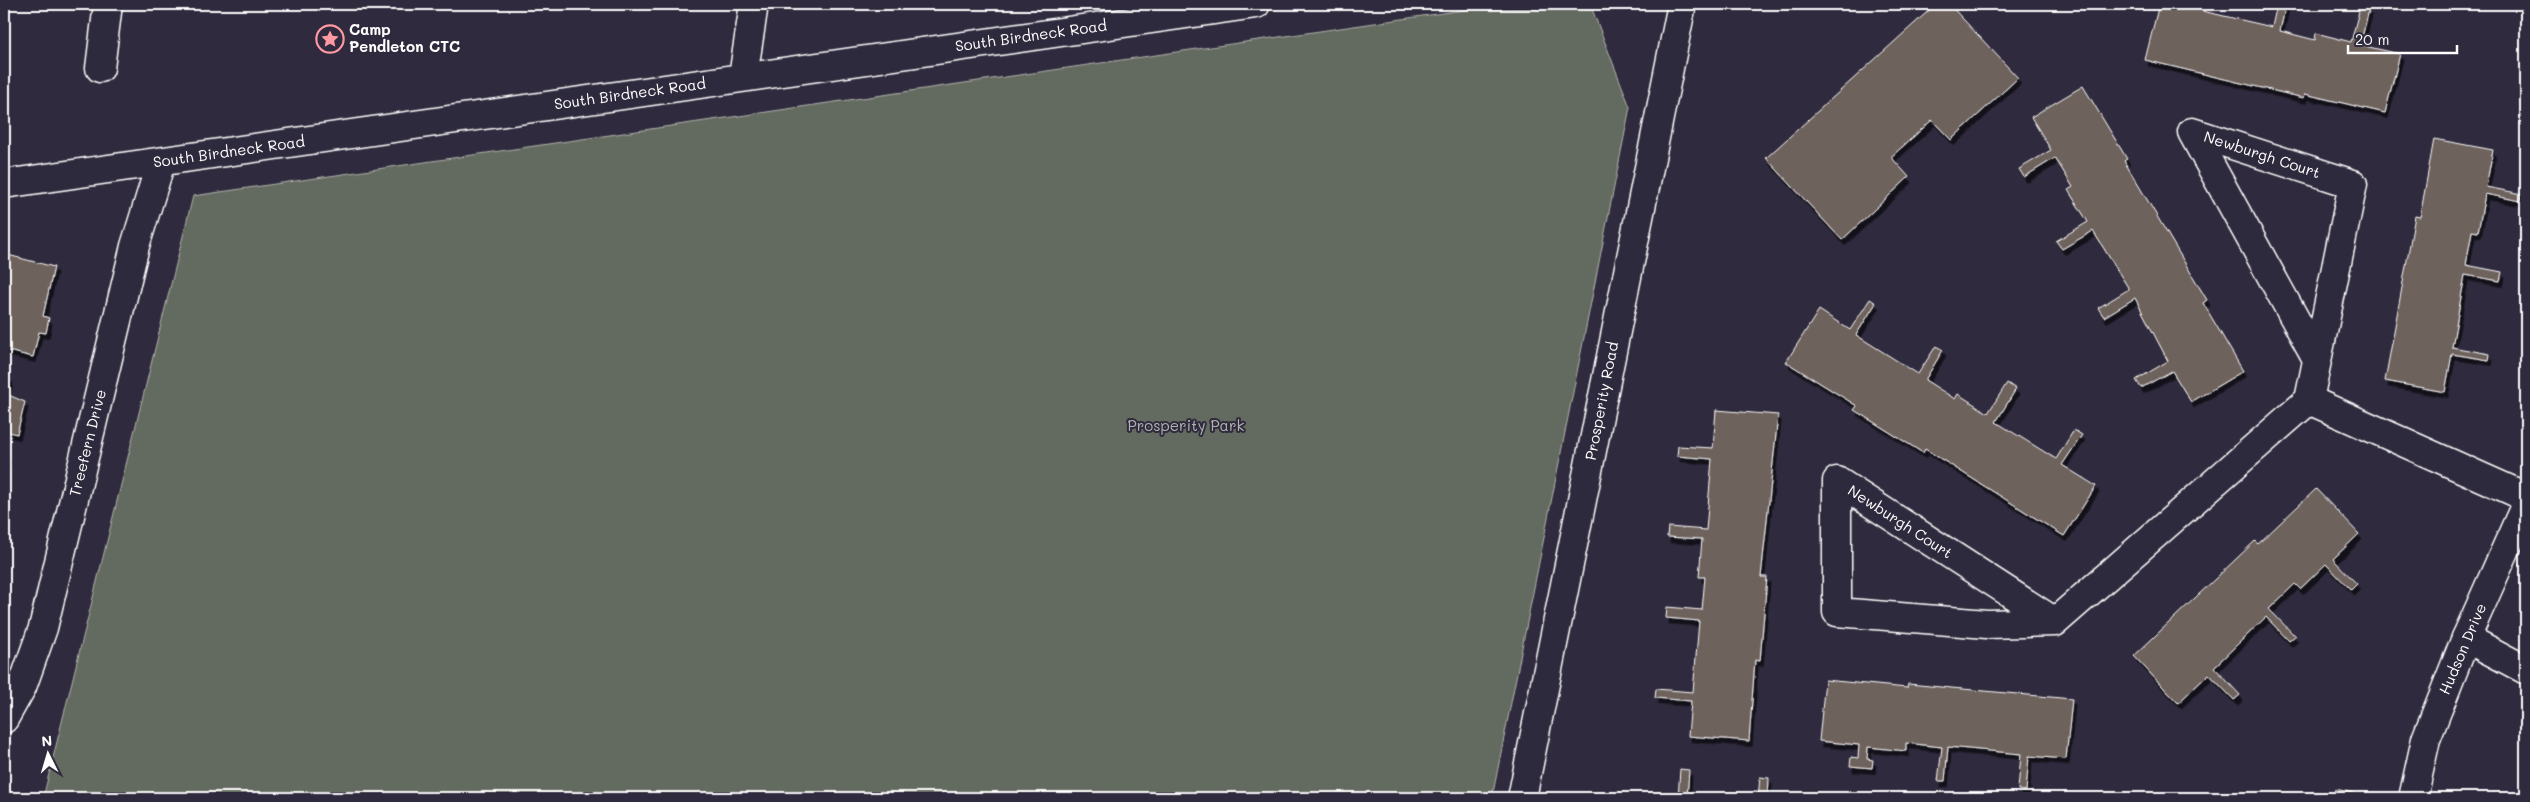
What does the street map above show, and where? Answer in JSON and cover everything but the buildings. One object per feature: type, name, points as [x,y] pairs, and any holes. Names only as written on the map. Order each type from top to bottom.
[{"type":"street","points":[[100,68],[108,4]]},
{"type":"street","points":[[743,77],[754,4]]},
{"type":"street","name":"South Birdneck Road","points":[[4,184],[1256,4]]},
{"type":"street","name":"Prosperity Road","points":[[1522,798],[1682,4]]},
{"type":"street","name":"Newburgh Court","points":[[2309,400],[2353,184],[2192,132],[2317,359]]},
{"type":"street","name":"Treefern Drive","points":[[4,719],[22,687],[43,628],[135,246],[161,162]]},
{"type":"street","points":[[2055,622],[2309,400],[2526,497]]},
{"type":"street","name":"Newburgh Court","points":[[1837,481],[2002,587],[2055,622],[1987,624],[1837,612],[1837,481]]},
{"type":"street","name":"Hudson Drive","points":[[2413,798],[2426,739],[2466,638],[2526,504]]},
{"type":"street","points":[[2466,638],[2526,670]]},
{"type":"green space","name":"Prosperity Park","points":[[1477,8],[1592,9],[1630,107],[1492,798],[43,798],[193,196]]},
{"type":"place","name":"Camp Pendleton CTC","points":[[330,39]]}]
